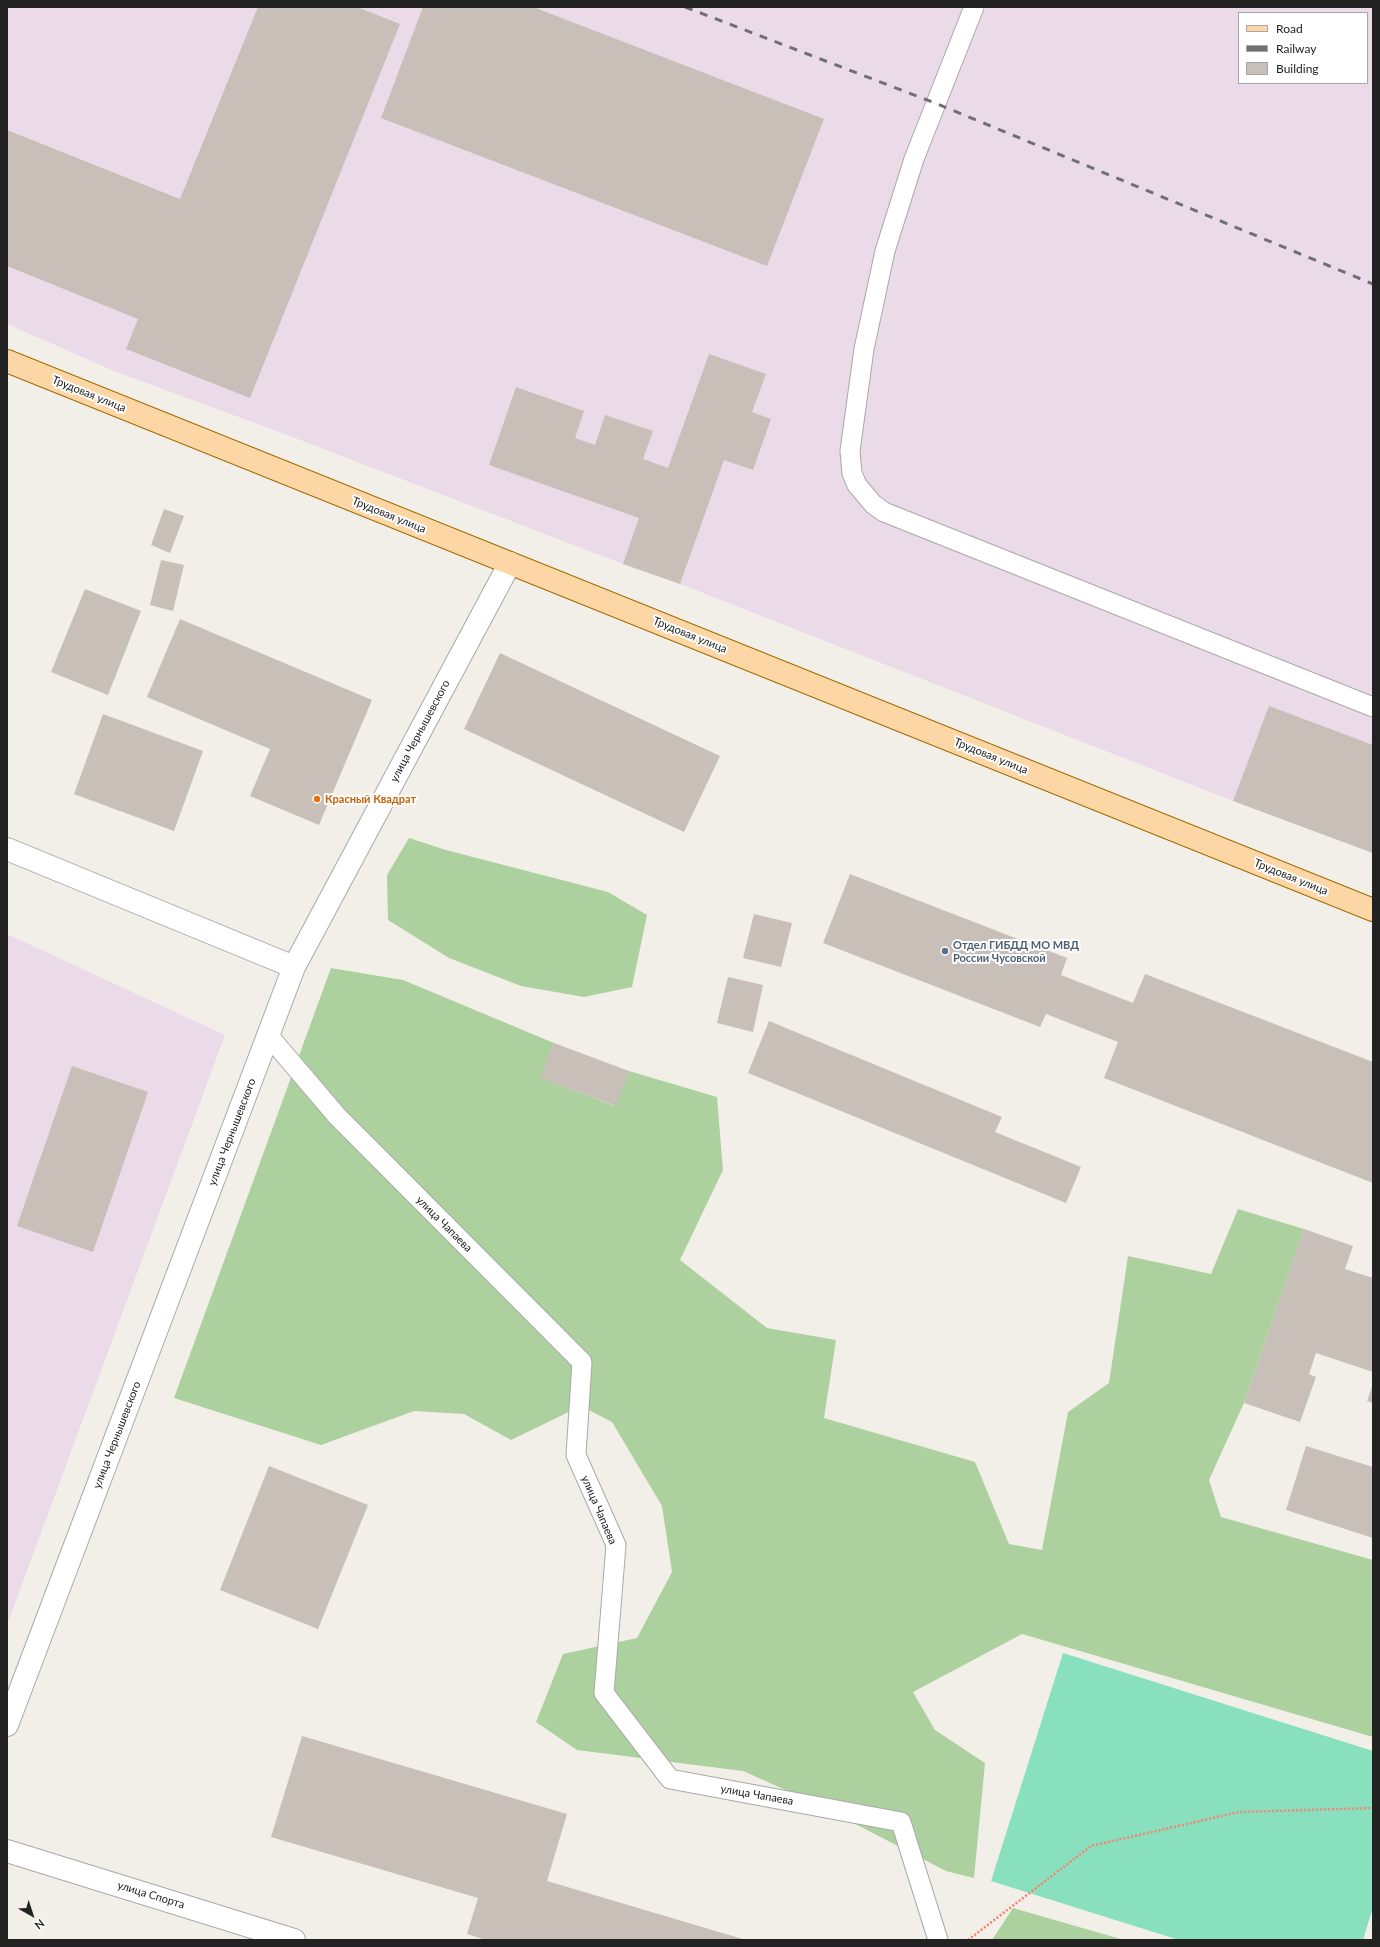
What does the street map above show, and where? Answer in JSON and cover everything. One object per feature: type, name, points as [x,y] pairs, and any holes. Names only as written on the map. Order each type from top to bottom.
[{"type":"main road","name":"Трудовая улица","points":[[7,361],[1373,910]]},
{"type":"street","name":"улица Чернышевского","points":[[7,1725],[294,967],[510,563]]},
{"type":"street","points":[[7,849],[294,967]]},
{"type":"street","name":"улица Спорта","points":[[7,1851],[294,1940]]},
{"type":"lane","points":[[974,7],[914,159],[885,251],[864,349],[850,451],[851,468],[857,485],[873,504],[884,512],[1373,707]]},
{"type":"lane","name":"улица Чапаева","points":[[268,1035],[337,1116],[582,1362],[576,1455],[616,1545],[604,1693],[670,1779],[901,1822],[938,1940]]},
{"type":"path","points":[[968,1940],[1091,1846],[1239,1812],[1373,1808]]},
{"type":"shaded area","points":[[7,7],[1373,7],[1373,853],[1233,801],[680,584],[623,564],[274,430],[114,371],[7,324]]},
{"type":"shaded area","points":[[7,934],[225,1035],[7,1625]]},
{"type":"green space","points":[[409,838],[446,850],[608,892],[647,915],[632,987],[584,997],[521,986],[449,958],[388,920],[387,875]]},
{"type":"green space","points":[[331,968],[403,980],[554,1043],[541,1078],[615,1106],[629,1071],[717,1097],[723,1170],[680,1260],[767,1328],[836,1340],[824,1418],[975,1462],[1009,1544],[1042,1550],[1068,1412],[1109,1383],[1128,1256],[1211,1274],[1238,1209],[1304,1229],[1244,1403],[1209,1480],[1221,1517],[1373,1560],[1373,1737],[1022,1634],[913,1692],[935,1730],[985,1763],[974,1878],[946,1871],[817,1804],[743,1771],[577,1750],[536,1722],[563,1654],[637,1638],[672,1572],[662,1506],[612,1422],[581,1406],[511,1440],[464,1414],[414,1411],[321,1445],[174,1398]]},
{"type":"green space","points":[[1063,1653],[1373,1751],[1373,1907],[1363,1940],[1179,1940],[991,1881]]},
{"type":"green space","points":[[1013,1908],[1124,1940],[992,1940]]},
{"type":"building","points":[[258,7],[357,7],[400,24],[250,398],[126,349],[138,319],[7,266],[7,130],[180,199]]},
{"type":"building","points":[[423,7],[533,7],[824,119],[767,266],[381,118]]},
{"type":"building","points":[[709,354],[766,374],[752,412],[771,419],[753,470],[724,460],[680,584],[623,564],[639,518],[489,465],[516,387],[584,411],[575,438],[595,445],[605,415],[653,431],[643,459],[668,468]]},
{"type":"building","points":[[164,509],[184,516],[170,553],[151,545]]},
{"type":"building","points":[[161,560],[184,565],[173,611],[150,605]]},
{"type":"building","points":[[85,589],[141,611],[108,695],[51,672]]},
{"type":"building","points":[[180,619],[372,700],[319,825],[250,796],[270,749],[147,697]]},
{"type":"building","points":[[500,653],[720,756],[684,832],[464,729]]},
{"type":"building","points":[[1269,706],[1373,745],[1373,853],[1233,801]]},
{"type":"building","points":[[103,714],[203,751],[174,831],[74,794]]},
{"type":"building","points":[[850,874],[1067,958],[1061,975],[1133,1003],[1145,974],[1373,1062],[1373,1183],[1104,1078],[1118,1042],[1046,1014],[1040,1027],[823,943]]},
{"type":"building","points":[[754,914],[792,923],[781,967],[743,958]]},
{"type":"building","points":[[728,977],[763,985],[753,1032],[717,1023]]},
{"type":"building","points":[[769,1021],[1002,1117],[995,1132],[1081,1167],[1066,1203],[748,1073]]},
{"type":"building","points":[[554,1043],[629,1071],[616,1106],[540,1078]]},
{"type":"building","points":[[72,1066],[148,1092],[93,1252],[17,1226]]},
{"type":"building","points":[[1304,1229],[1353,1246],[1345,1269],[1373,1278],[1373,1372],[1316,1353],[1309,1374],[1316,1377],[1300,1422],[1244,1403]]},
{"type":"building","points":[[1373,1384],[1373,1403],[1367,1401]]},
{"type":"building","points":[[1306,1446],[1373,1467],[1373,1538],[1286,1510]]},
{"type":"building","points":[[269,1466],[368,1505],[318,1629],[220,1590]]},
{"type":"building","points":[[302,1736],[567,1814],[547,1881],[746,1940],[486,1940],[467,1934],[478,1898],[271,1837]]},
{"type":"railway","points":[[685,7],[935,103],[1373,284]]},
{"type":"place","name":"Красный Квадрат","points":[[317,799]]},
{"type":"place","name":"Отдел ГИБДД МО МВД России Чусовской","points":[[945,951]]}]
